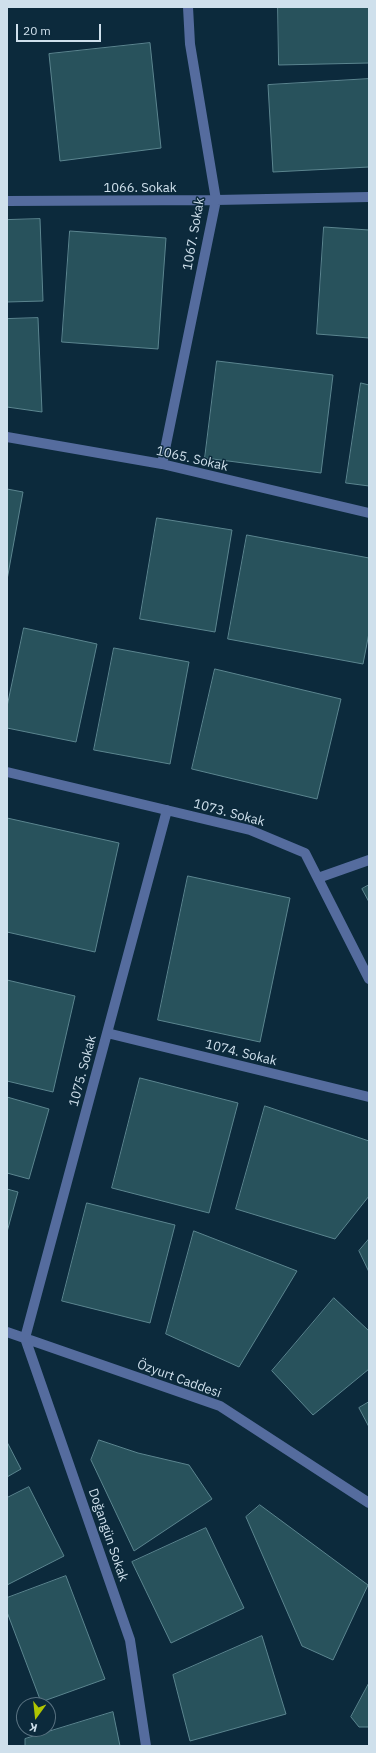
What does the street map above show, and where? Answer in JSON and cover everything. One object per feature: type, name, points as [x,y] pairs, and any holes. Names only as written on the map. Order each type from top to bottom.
[{"type":"street","name":"1067. Sokak","points":[[162,464],[216,200],[190,44],[188,7]]},
{"type":"street","name":"1066. Sokak","points":[[7,202],[369,197]]},
{"type":"street","name":"1065. Sokak","points":[[7,438],[162,464],[369,513]]},
{"type":"street","name":"1073. Sokak","points":[[7,772],[250,830],[305,853],[369,979]]},
{"type":"street","name":"1075. Sokak","points":[[25,1338],[166,810]]},
{"type":"street","points":[[318,878],[369,860]]},
{"type":"street","name":"1074. Sokak","points":[[107,1034],[369,1097]]},
{"type":"street","name":"Özyurt Caddesi","points":[[7,1332],[220,1406],[369,1503]]},
{"type":"street","name":"Doğangün Sokak","points":[[25,1338],[130,1640],[146,1746]]},
{"type":"building","points":[[278,7],[369,7],[369,63],[279,65]]},
{"type":"building","points":[[150,43],[161,148],[60,161],[49,54]]},
{"type":"building","points":[[369,79],[369,167],[273,172],[268,85]]},
{"type":"building","points":[[40,219],[43,301],[7,302],[7,220]]},
{"type":"building","points":[[324,227],[369,230],[369,338],[317,334]]},
{"type":"building","points":[[70,231],[166,238],[158,349],[62,342]]},
{"type":"building","points":[[38,318],[42,412],[7,407],[7,319]]},
{"type":"building","points":[[217,361],[333,375],[321,473],[205,458]]},
{"type":"building","points":[[361,383],[369,385],[369,486],[346,483]]},
{"type":"building","points":[[7,489],[23,492],[7,580]]},
{"type":"building","points":[[157,518],[232,530],[215,632],[140,619]]},
{"type":"building","points":[[247,535],[369,558],[369,633],[363,664],[228,639]]},
{"type":"building","points":[[24,628],[97,644],[76,742],[7,728],[7,707]]},
{"type":"building","points":[[114,648],[189,662],[170,764],[94,750]]},
{"type":"building","points":[[215,669],[341,699],[317,799],[192,769]]},
{"type":"building","points":[[7,818],[119,843],[95,952],[7,932]]},
{"type":"building","points":[[188,876],[290,898],[260,1042],[158,1020]]},
{"type":"building","points":[[369,885],[369,902],[362,889]]},
{"type":"building","points":[[7,980],[75,996],[53,1092],[7,1081]]},
{"type":"building","points":[[140,1078],[238,1103],[209,1213],[112,1188]]},
{"type":"building","points":[[7,1097],[49,1109],[29,1179],[7,1173]]},
{"type":"building","points":[[265,1106],[369,1141],[369,1196],[335,1239],[236,1209]]},
{"type":"building","points":[[7,1189],[18,1192],[7,1232]]},
{"type":"building","points":[[87,1203],[175,1225],[150,1323],[62,1301]]},
{"type":"building","points":[[194,1231],[297,1271],[239,1367],[166,1334]]},
{"type":"building","points":[[369,1239],[369,1272],[359,1251]]},
{"type":"building","points":[[334,1298],[369,1331],[369,1369],[313,1415],[272,1371]]},
{"type":"building","points":[[369,1402],[369,1427],[359,1408]]},
{"type":"building","points":[[99,1440],[138,1453],[189,1465],[212,1499],[134,1551],[91,1460]]},
{"type":"building","points":[[7,1442],[21,1469],[7,1477]]},
{"type":"building","points":[[29,1487],[64,1556],[7,1585],[7,1498]]},
{"type":"building","points":[[260,1505],[368,1585],[333,1660],[302,1646],[246,1517]]},
{"type":"building","points":[[206,1528],[244,1608],[171,1643],[132,1562]]},
{"type":"building","points":[[66,1576],[105,1679],[55,1697],[39,1697],[7,1612],[7,1598]]},
{"type":"building","points":[[262,1636],[286,1714],[190,1741],[173,1675]]},
{"type":"building","points":[[369,1683],[369,1727],[359,1727],[351,1717]]},
{"type":"building","points":[[113,1712],[120,1746],[25,1746],[25,1739],[32,1737],[56,1737],[56,1729]]}]
